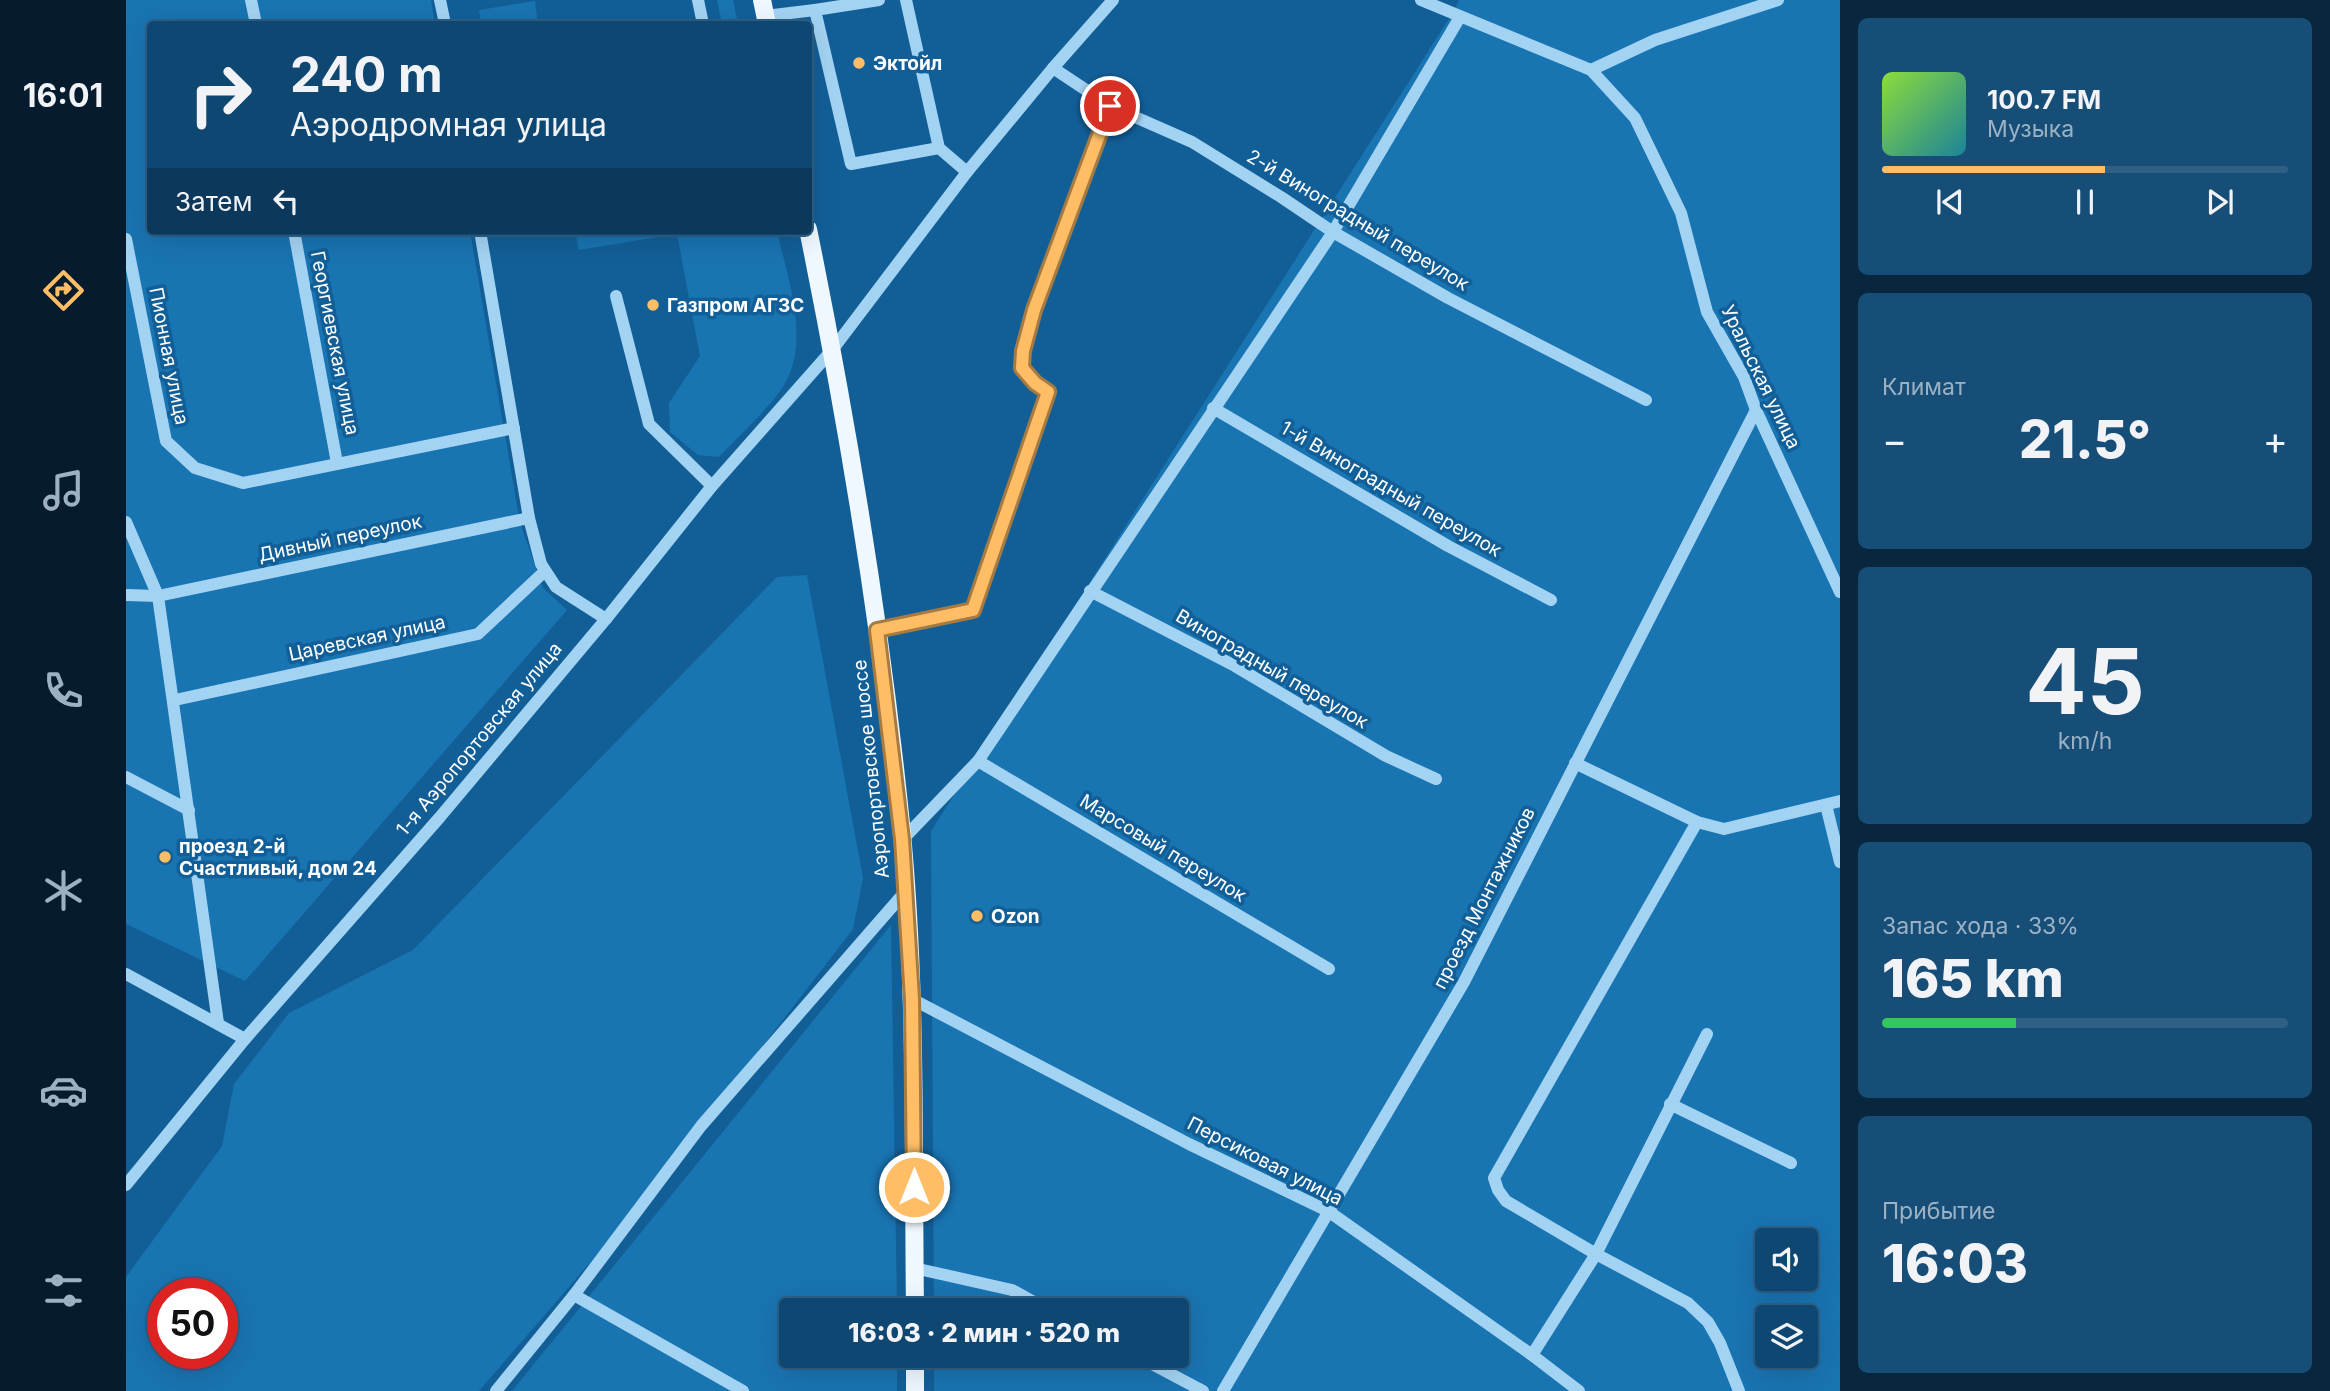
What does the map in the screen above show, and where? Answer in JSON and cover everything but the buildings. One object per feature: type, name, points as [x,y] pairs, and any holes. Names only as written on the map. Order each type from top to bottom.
[{"type":"main road","name":"Аэропортовское шоссе","points":[[809,235],[833,349],[877,630],[902,839],[912,999],[915,1298]]},
{"type":"main road","points":[[915,1368],[915,1391]]},
{"type":"street","points":[[251,0],[255,21]]},
{"type":"street","points":[[440,0],[444,21]]},
{"type":"street","points":[[698,0],[702,21]]},
{"type":"street","points":[[765,13],[816,10],[879,0]]},
{"type":"street","points":[[906,0],[939,148],[967,172]]},
{"type":"street","name":"1-я Аэропортовская улица","points":[[126,1185],[245,1039],[440,817],[606,619],[712,486],[833,349],[967,172],[1112,0]]},
{"type":"street","points":[[1421,0],[1591,70],[1655,40],[1778,0]]},
{"type":"street","points":[[816,10],[850,164],[939,148]]},
{"type":"street","points":[[902,839],[978,761],[1332,232],[1460,17]]},
{"type":"street","name":"2-й Виноградный переулок","points":[[1053,68],[1110,106],[1192,142],[1332,232],[1448,298],[1646,400]]},
{"type":"street","name":"Уральская улица","points":[[1591,70],[1635,118],[1681,213],[1707,312],[1744,377],[1756,410],[1840,592]]},
{"type":"street","points":[[877,630],[973,610],[1048,392],[1035,383],[1022,368],[1023,351],[1034,310],[1110,106]]},
{"type":"street","name":"Георгиевская улица","points":[[295,235],[337,463]]},
{"type":"street","points":[[481,235],[529,518],[541,564],[555,587],[606,619]]},
{"type":"street","name":"Пионная улица","points":[[126,239],[132,299],[166,441],[195,468],[243,483],[337,463]]},
{"type":"street","points":[[616,296],[649,424],[712,486]]},
{"type":"street","name":"1-й Виноградный переулок","points":[[1213,408],[1448,546],[1551,600]]},
{"type":"street","name":"проезд Монтажников","points":[[1223,1391],[1464,982],[1756,410]]},
{"type":"street","points":[[337,463],[514,428]]},
{"type":"street","name":"Дивный переулок","points":[[126,596],[158,596],[529,518]]},
{"type":"street","points":[[126,523],[158,596],[218,1023]]},
{"type":"street","name":"Царевская улица","points":[[174,700],[478,634],[545,571]]},
{"type":"street","name":"Виноградный переулок","points":[[1090,591],[1235,666],[1386,756],[1436,779]]},
{"type":"street","name":"Марсовый переулок","points":[[978,761],[1329,969]]},
{"type":"street","points":[[1575,763],[1697,822],[1724,829],[1840,801]]},
{"type":"street","points":[[126,777],[189,810]]},
{"type":"street","points":[[1826,805],[1840,862]]},
{"type":"street","points":[[1697,822],[1494,1178],[1498,1190],[1506,1200],[1596,1254],[1688,1303],[1708,1322],[1720,1343],[1739,1391]]},
{"type":"street","points":[[496,1391],[574,1295],[701,1126],[905,892]]},
{"type":"street","points":[[126,974],[245,1039]]},
{"type":"street","name":"Персиковая улица","points":[[912,999],[1189,1144],[1328,1211],[1579,1391]]},
{"type":"street","points":[[1532,1355],[1596,1254],[1707,1034]]},
{"type":"street","points":[[1670,1104],[1791,1163]]},
{"type":"street","points":[[914,1268],[1012,1290],[1026,1298]]},
{"type":"street","points":[[574,1295],[743,1391]]},
{"type":"street","points":[[1160,1368],[1203,1391]]},
{"type":"shaded area","points":[[126,0],[431,0],[434,21],[147,21],[147,235],[471,235],[520,523],[543,588],[567,610],[245,981],[126,924]]},
{"type":"shaded area","points":[[717,0],[733,0],[737,21],[721,21]]},
{"type":"shaded area","points":[[1459,0],[1840,0],[1840,1391],[934,1391],[934,1368],[1189,1368],[1189,1298],[934,1298],[931,831]]},
{"type":"shaded area","points":[[535,1],[538,21],[481,21],[479,10]]},
{"type":"shaded area","points":[[576,235],[671,235],[579,250]]},
{"type":"shaded area","points":[[677,235],[778,235],[794,306],[796,344],[793,363],[782,389],[719,457],[698,455],[670,432],[669,403],[700,356]]},
{"type":"shaded area","points":[[807,575],[863,878],[853,929],[644,1200],[479,1391],[126,1391],[126,1277],[222,1146],[234,1084],[289,1013],[413,950],[777,577]]},
{"type":"shaded area","points":[[891,925],[897,1298],[779,1298],[779,1368],[897,1368],[897,1391],[512,1391]]},
{"type":"place","name":"Эктойл","points":[[859,63]]},
{"type":"place","name":"Газпром АГЗС","points":[[653,305]]},
{"type":"place","name":"проезд 2-й Счастливый, дом 24","points":[[165,857]]},
{"type":"place","name":"Ozon","points":[[977,916]]},
{"type":"route","points":[[914,1187],[912,999],[902,839],[877,630],[973,610],[1048,392],[1035,383],[1022,368],[1023,351],[1034,310],[1110,106]]}]
